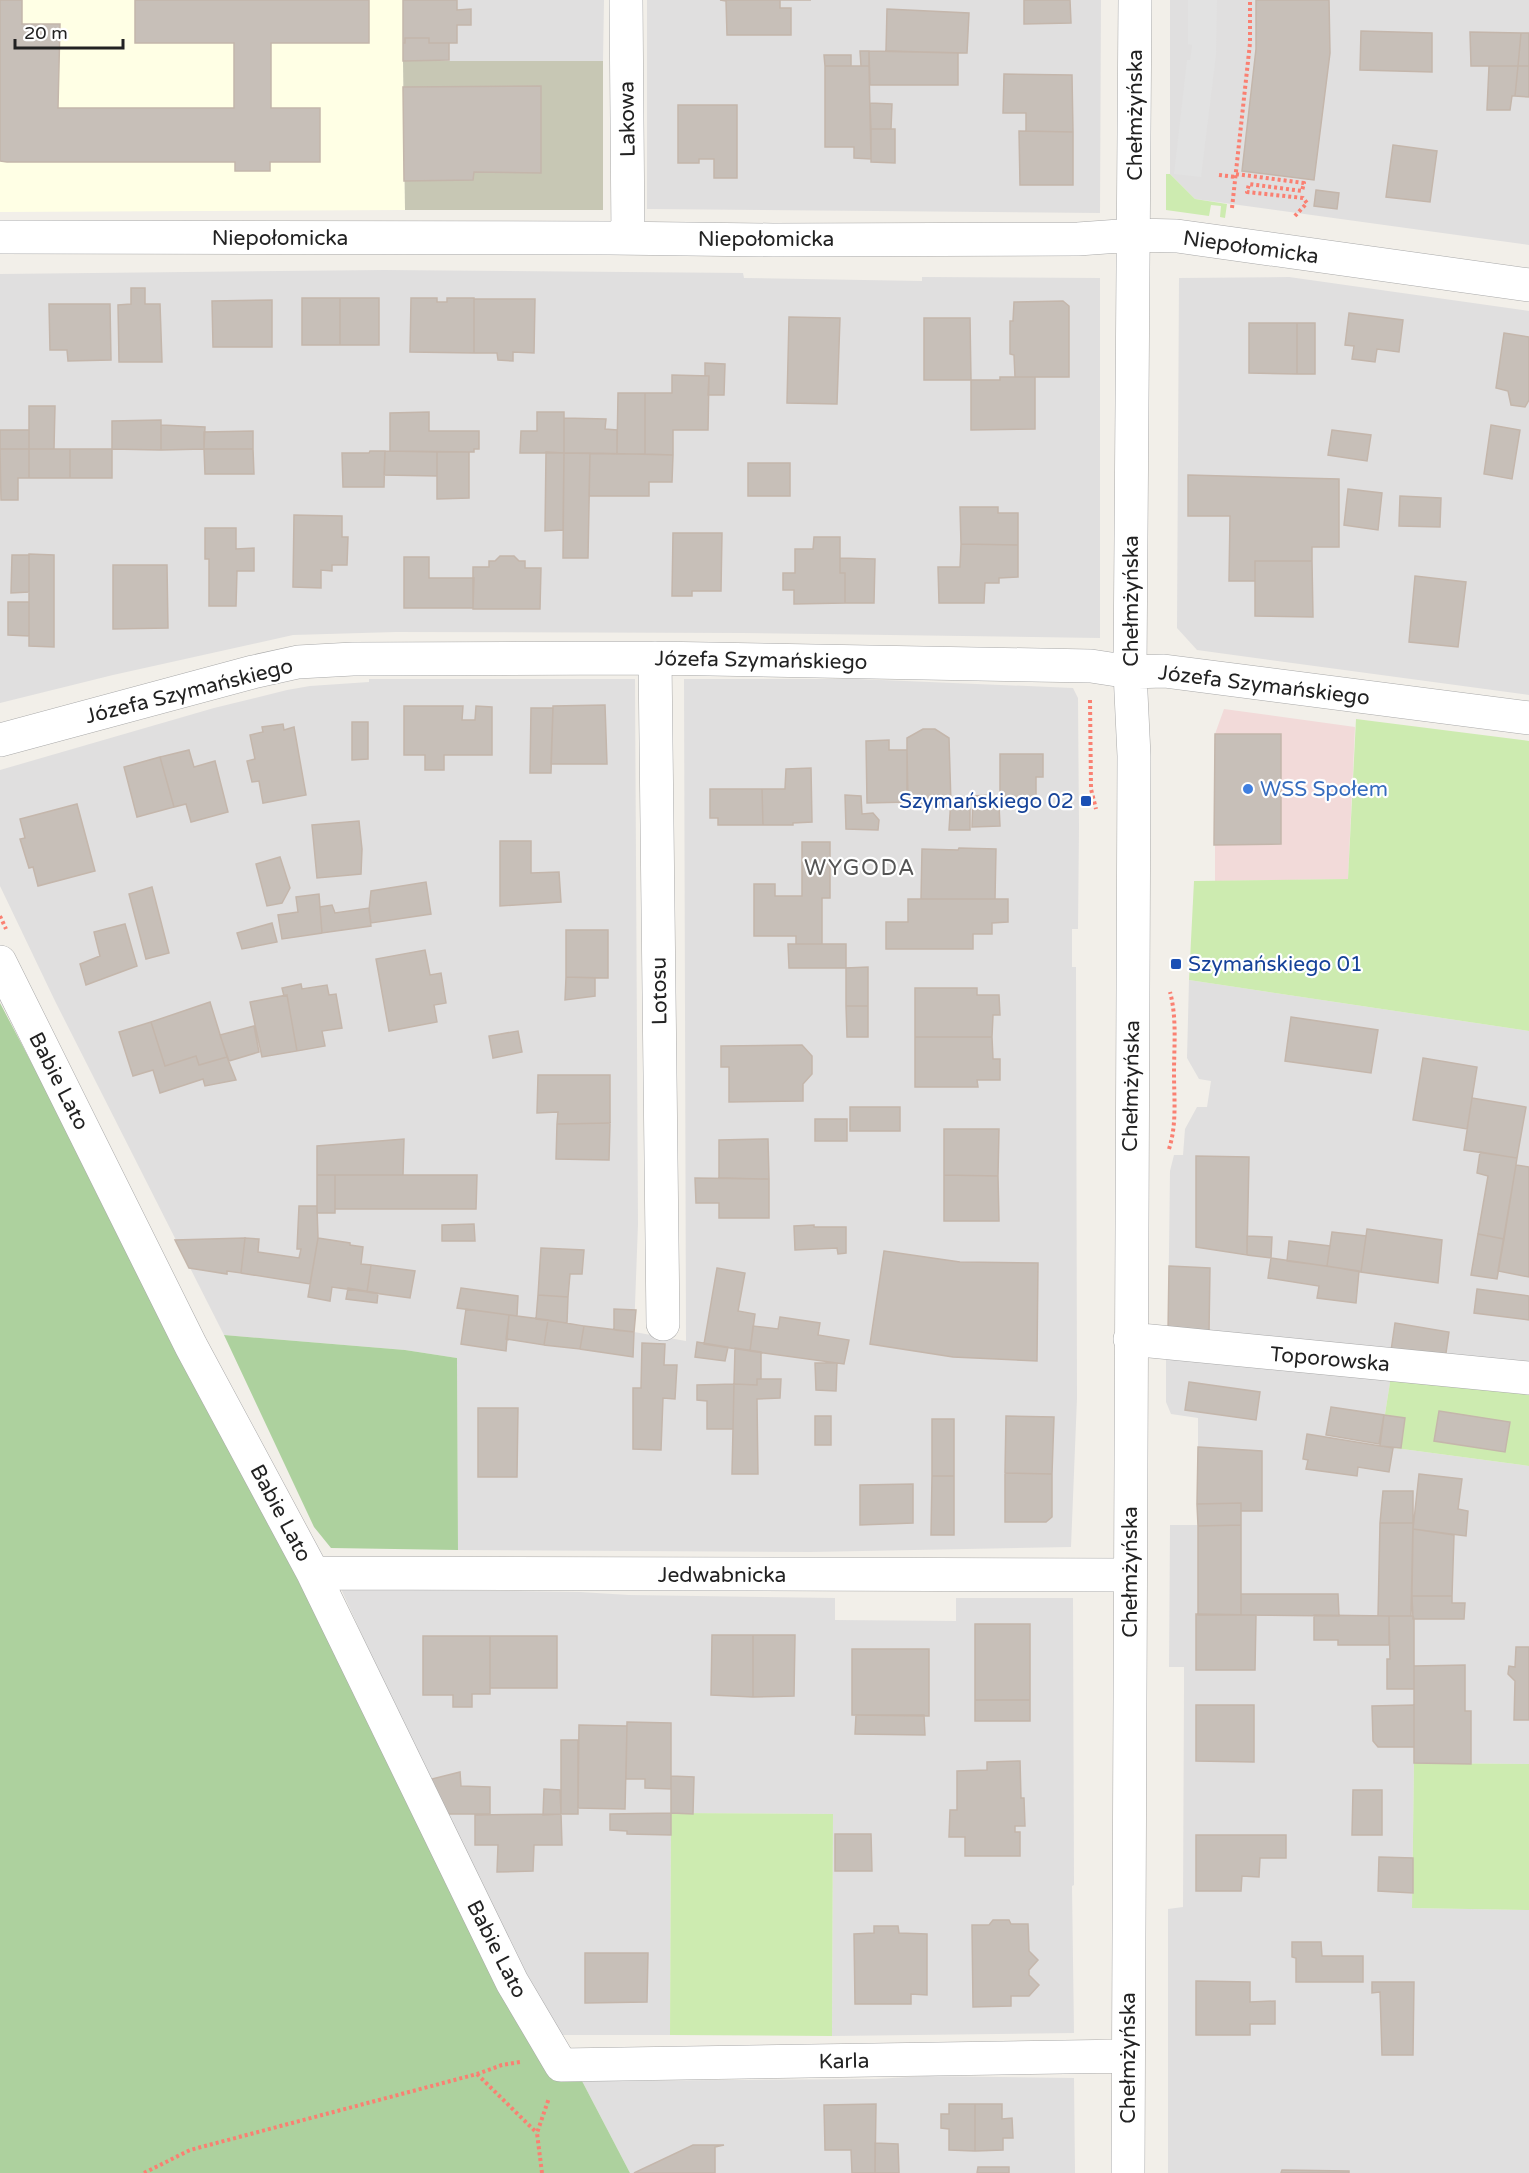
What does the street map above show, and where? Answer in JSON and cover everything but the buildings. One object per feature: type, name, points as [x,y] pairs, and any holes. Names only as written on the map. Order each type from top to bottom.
[{"type":"street","name":"Lakowa","points":[[626,0],[628,238]]},
{"type":"street","name":"Chełmżyńska","points":[[1128,2173],[1134,802],[1130,672],[1135,0]]},
{"type":"street","name":"Niepołomicka","points":[[0,237],[907,240],[1177,236],[1529,285]]},
{"type":"street","name":"Józefa Szymańskiego","points":[[0,740],[253,672],[298,662],[362,659],[655,658],[1091,666],[1130,672],[1164,671],[1529,718]]},
{"type":"street","name":"Lotosu","points":[[655,658],[663,1324]]},
{"type":"street","name":"Babie Lato","points":[[0,962],[191,1346],[313,1573],[512,1982],[561,2065]]},
{"type":"street","name":"Toporowska","points":[[1130,1339],[1529,1378]]},
{"type":"street","name":"Jedwabnicka","points":[[313,1573],[1130,1575]]},
{"type":"street","name":"Karla","points":[[561,2065],[1128,2056]]},
{"type":"path","points":[[1232,210],[1250,43],[1250,0]]},
{"type":"path","points":[[1219,175],[1304,183],[1302,191],[1249,184],[1247,192],[1303,198],[1307,203],[1291,220]]},
{"type":"path","points":[[144,2173],[190,2150],[477,2074],[502,2065],[530,2061],[561,2065],[537,2133],[542,2173]]},
{"type":"path","points":[[477,2074],[537,2133]]},
{"type":"shaded area","points":[[0,0],[403,0],[405,210],[0,212]]},
{"type":"shaded area","points":[[403,0],[604,0],[603,61],[403,61]]},
{"type":"shaded area","points":[[647,0],[1101,0],[1100,213],[647,209]]},
{"type":"shaded area","points":[[1170,0],[1529,0],[1529,245],[1195,199],[1170,174]]},
{"type":"shaded area","points":[[1188,0],[1217,0],[1216,55],[1201,177],[1174,174],[1187,60],[1190,60],[1192,45],[1188,44]]},
{"type":"shaded area","points":[[403,61],[603,61],[603,210],[405,210]]},
{"type":"shaded area","points":[[384,270],[743,273],[744,278],[922,281],[922,277],[1100,278],[1100,638],[743,633],[396,632],[293,635],[0,703],[0,274]]},
{"type":"shaded area","points":[[1289,277],[1529,311],[1529,695],[1197,650],[1177,628],[1179,278]]},
{"type":"shaded area","points":[[369,679],[635,679],[638,1224],[634,1332],[686,1341],[684,679],[858,679],[1073,688],[1078,698],[1079,827],[1078,929],[1072,929],[1072,967],[1076,967],[1077,1398],[1071,1547],[810,1552],[458,1550],[457,1358],[405,1350],[224,1335],[55,1001],[0,886],[0,770],[214,708],[287,690],[369,682]]},
{"type":"shaded area","points":[[1224,709],[1355,727],[1348,879],[1215,881],[1215,734]]},
{"type":"shaded area","points":[[1189,980],[1529,1031],[1529,1368],[1168,1331],[1170,1171],[1174,1155],[1183,1155],[1185,1129],[1197,1107],[1207,1107],[1211,1081],[1199,1079],[1187,1058]]},
{"type":"shaded area","points":[[1166,1353],[1391,1376],[1380,1446],[1529,1466],[1529,1764],[1414,1763],[1412,1908],[1529,1910],[1529,2173],[1168,2173],[1168,1909],[1183,1907],[1184,1688],[1184,1667],[1169,1667],[1170,1525],[1198,1525],[1198,1418],[1171,1414],[1166,1402]]},
{"type":"shaded area","points":[[341,1589],[835,1598],[835,1620],[956,1621],[956,1598],[1073,1598],[1074,2033],[832,2036],[833,1814],[671,1813],[670,2035],[556,2035],[428,1780]]},
{"type":"shaded area","points":[[927,2076],[1074,2078],[1075,2173],[630,2173],[582,2081],[875,2079]]},
{"type":"green space","points":[[1166,174],[1170,174],[1195,199],[1227,204],[1225,218],[1220,217],[1221,206],[1211,205],[1209,216],[1166,210]]},
{"type":"green space","points":[[1356,719],[1529,741],[1529,1031],[1189,980],[1194,881],[1348,879]]},
{"type":"green space","points":[[0,1003],[302,1576],[552,2079],[582,2081],[630,2173],[0,2173]]},
{"type":"green space","points":[[224,1335],[405,1350],[457,1358],[458,1550],[331,1548],[314,1527]]},
{"type":"green space","points":[[1391,1376],[1529,1390],[1529,1466],[1380,1446]]},
{"type":"green space","points":[[1414,1763],[1529,1764],[1529,1910],[1412,1908]]},
{"type":"green space","points":[[671,1813],[833,1814],[832,2036],[670,2035]]},
{"type":"place","name":"WSS Społem","points":[[1248,789]]},
{"type":"place","name":"Szymańskiego 02","points":[[1086,801]]},
{"type":"place","name":"Szymańskiego 01","points":[[1176,964]]},
{"type":"district","name":"WYGODA","points":[[860,867]]}]
